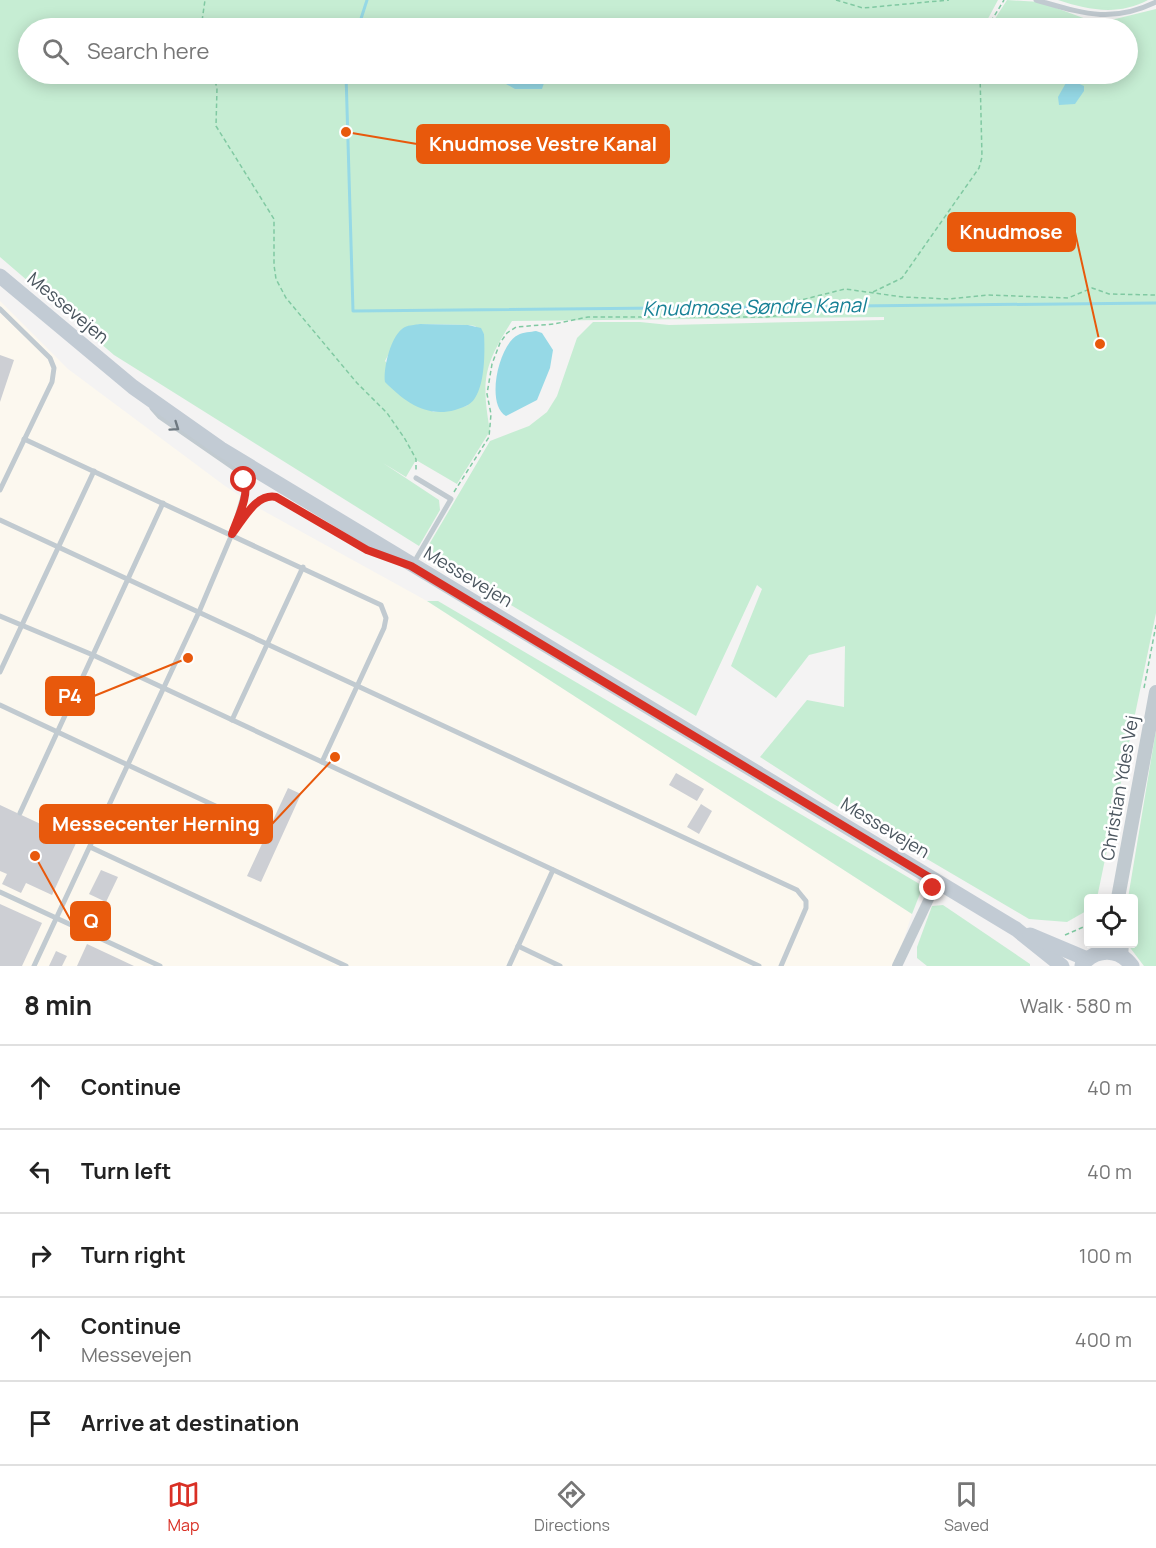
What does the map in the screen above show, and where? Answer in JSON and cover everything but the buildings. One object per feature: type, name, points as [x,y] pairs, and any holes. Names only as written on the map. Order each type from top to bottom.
[{"type":"main road","name":"Messevejen","points":[[0,276],[134,387],[221,449],[411,566],[1016,929],[1084,962]]},
{"type":"main road","name":"Messevejen","points":[[1016,929],[1062,966]]},
{"type":"main road","points":[[1084,962],[1104,948],[1125,955]]},
{"type":"street","name":"Christian Ydes Vej","points":[[1119,894],[1156,692]]},
{"type":"street","name":"Messevejen","points":[[902,964],[937,882]]},
{"type":"lane","points":[[1036,0],[1096,16],[1124,15],[1156,2]]},
{"type":"lane","points":[[0,309],[50,358],[54,368],[52,382],[0,490]]},
{"type":"lane","points":[[34,966],[199,612],[232,534],[246,486],[238,471],[160,417],[134,387]]},
{"type":"lane","points":[[24,439],[374,600],[385,612],[384,628],[322,762]]},
{"type":"lane","points":[[0,672],[94,471]]},
{"type":"lane","points":[[232,534],[260,499],[268,495],[276,497],[367,550],[411,566],[451,499],[416,478]]},
{"type":"lane","points":[[20,813],[163,503]]},
{"type":"lane","points":[[0,520],[797,890],[806,901],[806,908],[781,966]]},
{"type":"lane","points":[[232,720],[303,567]]},
{"type":"lane","points":[[0,616],[93,655],[759,966]]},
{"type":"lane","points":[[0,705],[258,826]]},
{"type":"lane","points":[[90,847],[346,966]]},
{"type":"lane","points":[[509,966],[553,870]]},
{"type":"lane","points":[[0,892],[160,966]]},
{"type":"lane","points":[[518,946],[560,966]]},
{"type":"path","points":[[202,18],[205,0]]},
{"type":"path","points":[[836,0],[863,8],[949,0]]},
{"type":"path","points":[[993,18],[1004,0]]},
{"type":"path","points":[[216,84],[216,126],[274,219],[276,279],[286,298],[357,383],[387,413],[416,459],[416,478]]},
{"type":"path","points":[[872,293],[902,278],[979,168],[982,157],[980,84]]},
{"type":"path","points":[[451,499],[489,436],[491,414],[487,394],[492,364],[504,338],[516,327],[554,324],[588,317],[767,317],[782,315],[789,303],[845,289],[903,297],[949,299],[988,295],[1068,298],[1092,288],[1109,294],[1156,295]]},
{"type":"path","points":[[1063,936],[1084,927]]},
{"type":"shaded area","points":[[0,301],[68,369],[225,486],[262,510],[427,601],[912,914],[895,966],[0,966]]},
{"type":"green space","points":[[0,0],[998,0],[988,18],[18,18],[18,84],[1138,84],[1138,18],[1119,18],[1156,9],[1156,613],[1098,894],[1084,894],[1084,912],[1067,922],[1029,919],[830,802],[760,757],[807,700],[844,707],[845,646],[809,655],[776,698],[731,666],[762,589],[757,585],[696,716],[424,553],[490,441],[529,426],[547,412],[557,396],[577,338],[593,322],[640,322],[669,325],[884,320],[884,317],[512,321],[495,349],[487,373],[486,398],[490,431],[457,484],[416,460],[406,477],[383,463],[439,500],[440,510],[419,546],[114,355],[0,257]],"holes":[[[420,324],[475,326],[484,334],[483,357],[467,406],[433,412],[385,361],[402,329]]]},
{"type":"green space","points":[[1007,0],[1040,2],[1083,18],[995,18]]},
{"type":"green space","points":[[1058,0],[1148,0],[1126,8],[1103,10]]},
{"type":"green space","points":[[427,601],[438,601],[923,886],[912,914]]},
{"type":"green space","points":[[1156,730],[1156,966],[1144,966],[1130,948],[1138,948],[1138,894],[1129,894]]},
{"type":"green space","points":[[943,905],[1030,966],[927,966],[917,958],[917,947],[932,906]]},
{"type":"water","points":[[506,84],[544,84],[542,89],[515,89]]},
{"type":"water","points":[[1065,84],[1084,86],[1084,91],[1075,104],[1059,105],[1058,97]]},
{"type":"water","points":[[420,324],[468,325],[481,328],[484,334],[483,376],[478,392],[469,405],[444,412],[425,410],[400,396],[385,382],[387,360],[396,337],[405,327]]},
{"type":"water","points":[[536,331],[542,333],[553,350],[550,368],[537,400],[506,416],[496,400],[500,361],[511,341],[520,334]]},
{"type":"waterway","points":[[361,18],[367,0]]},
{"type":"waterway","name":"Knudmose Søndre Kanal","points":[[346,84],[353,311],[1156,303]]},
{"type":"place","name":"Knudmose Vestre Kanal","points":[[346,132]]},
{"type":"place","name":"Knudmose","points":[[1100,344]]},
{"type":"place","name":"P4","points":[[188,658]]},
{"type":"place","name":"Messecenter Herning","points":[[335,757]]},
{"type":"place","name":"Q","points":[[35,856]]},
{"type":"route","points":[[244,480],[246,486],[232,534],[260,499],[268,495],[276,497],[367,550],[411,566],[937,882],[933,888]]}]
